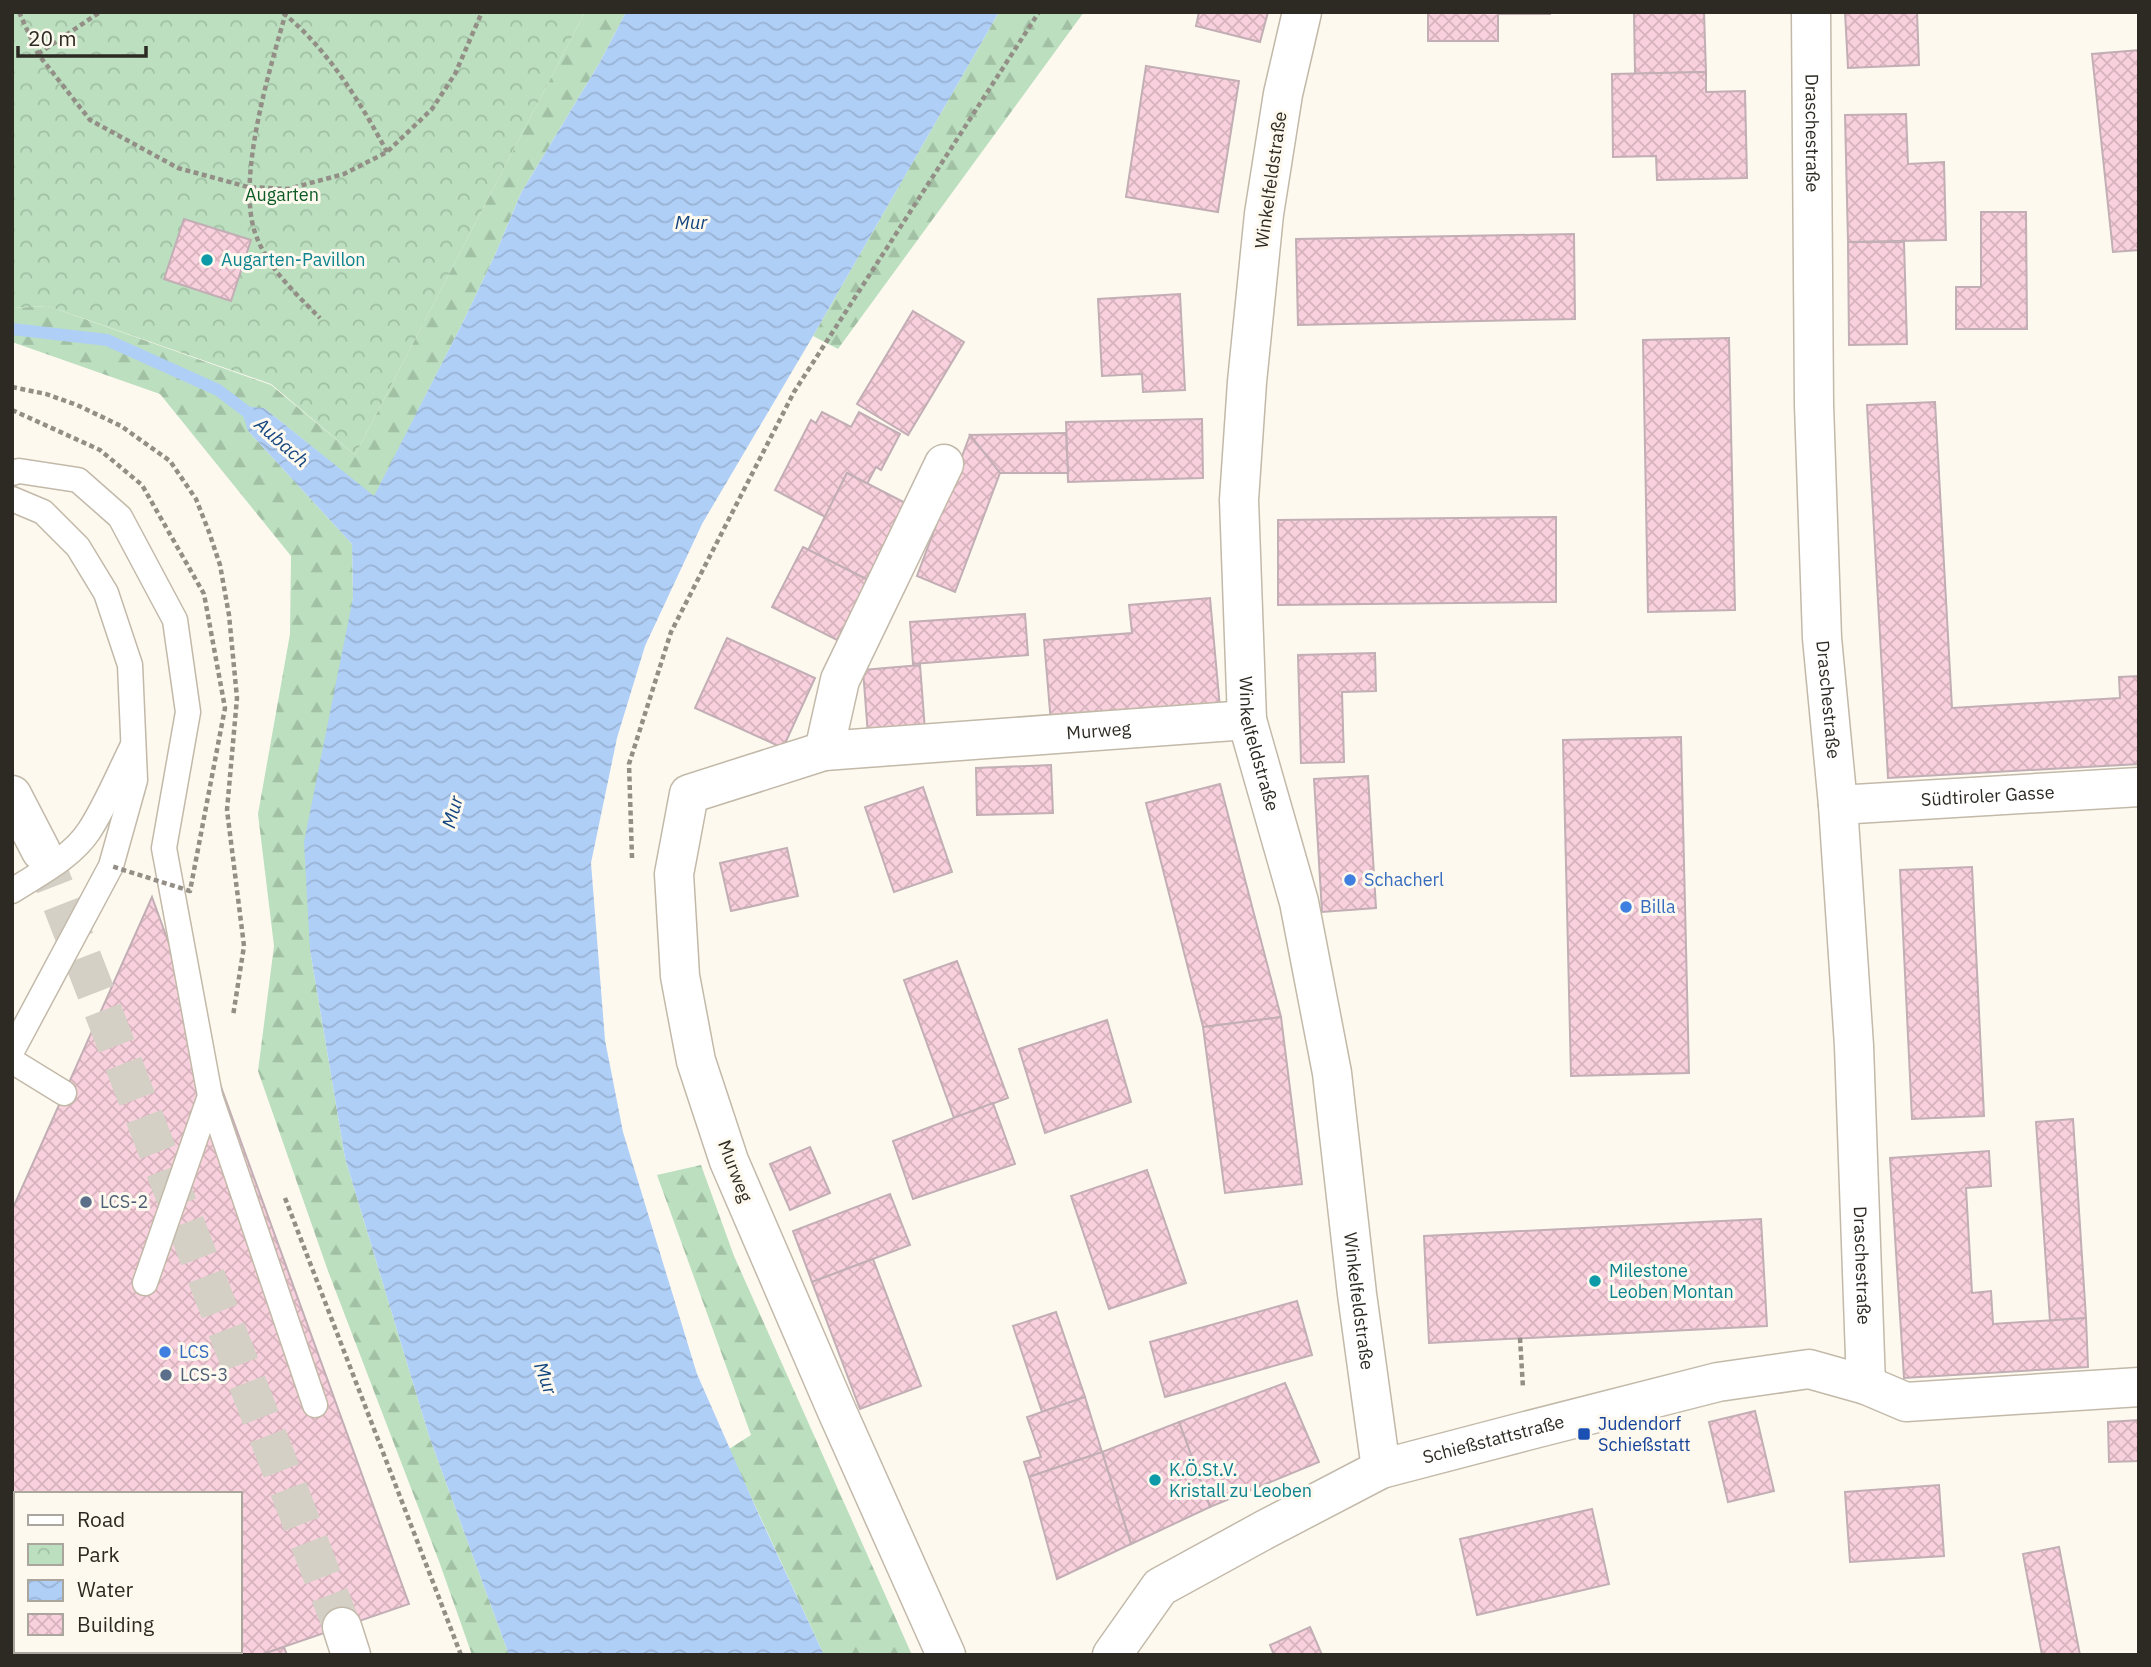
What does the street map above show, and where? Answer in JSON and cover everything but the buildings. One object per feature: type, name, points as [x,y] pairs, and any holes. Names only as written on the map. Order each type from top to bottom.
[{"type":"street","name":"Winkelfeldstraße","points":[[1302,12],[1283,94],[1264,214],[1247,382],[1239,500],[1247,720],[1299,902],[1332,1073],[1357,1294],[1381,1469]]},
{"type":"street","name":"Draschestraße","points":[[1811,12],[1814,405],[1822,638],[1838,806],[1854,1046],[1866,1385]]},
{"type":"street","points":[[824,751],[840,680],[944,464]]},
{"type":"street","name":"Murweg","points":[[946,1655],[729,1161],[696,1061],[680,976],[674,874],[689,794],[824,751],[1247,720]]},
{"type":"street","name":"Südtiroler Gasse","points":[[1838,806],[2139,787]]},
{"type":"street","points":[[12,795],[41,851]]},
{"type":"street","name":"Schießstattstraße","points":[[1112,1655],[1160,1587],[1381,1469],[1526,1431],[1718,1381],[1809,1369],[1866,1385],[1906,1402],[2139,1387]]},
{"type":"lane","points":[[12,472],[78,480],[120,517],[175,620],[188,712],[164,848],[209,1096],[315,1405]]},
{"type":"lane","points":[[12,499],[43,512],[78,547],[106,593],[130,665],[135,780],[111,866],[12,1051]]},
{"type":"lane","points":[[12,891],[52,866],[88,832],[133,744]]},
{"type":"lane","points":[[12,1061],[64,1093]]},
{"type":"lane","points":[[145,1283],[209,1096]]},
{"type":"path","points":[[19,12],[38,54],[90,120],[177,168],[248,187],[288,189],[344,174],[387,152],[432,109],[455,74],[482,12]]},
{"type":"path","points":[[38,54],[100,12]]},
{"type":"path","points":[[632,860],[629,764],[671,632],[794,392],[1039,12]]},
{"type":"path","points":[[284,13],[337,69],[368,116],[387,152]]},
{"type":"path","points":[[284,13],[267,82],[248,187],[249,213],[257,239],[283,282],[320,318]]},
{"type":"path","points":[[12,387],[46,394],[88,410],[121,426],[170,461],[197,499],[209,533],[220,565],[229,615],[237,698],[227,810],[244,946],[232,1018]]},
{"type":"path","points":[[12,410],[100,450],[142,485],[204,594],[225,708],[190,891],[111,866]]},
{"type":"path","points":[[285,1198],[461,1655]]},
{"type":"path","points":[[1520,1338],[1526,1431]]},
{"type":"green space","name":"Augarten","points":[[12,12],[585,12],[355,455],[271,384],[48,306],[12,308]]},
{"type":"green space","points":[[585,12],[626,12],[600,62],[521,193],[462,324],[374,497],[264,408],[248,431],[352,544],[353,597],[310,950],[345,1158],[429,1436],[509,1655],[472,1655],[328,1271],[258,1071],[274,946],[258,814],[290,634],[291,556],[160,394],[12,342],[12,308],[48,306],[271,385],[355,455]]},
{"type":"green space","points":[[999,12],[1084,12],[838,349],[813,336]]},
{"type":"green space","points":[[701,1165],[734,1256],[912,1655],[824,1655],[729,1449],[751,1435],[657,1175]]},
{"type":"water","name":"Mur","points":[[626,12],[999,12],[702,524],[645,646],[617,738],[591,863],[605,1040],[623,1132],[697,1374],[824,1655],[509,1655],[429,1436],[345,1158],[310,950],[304,842],[353,598],[352,544],[248,431],[240,406],[264,408],[374,496],[462,324],[521,193],[600,62]]},
{"type":"waterway","name":"Aubach","points":[[12,329],[107,340],[218,390],[251,415]]},
{"type":"tunnel","points":[[41,851],[342,1627]]},
{"type":"place","name":"Augarten-Pavillon","points":[[207,260]]},
{"type":"place","name":"Schacherl","points":[[1350,880]]},
{"type":"place","name":"Billa","points":[[1626,907]]},
{"type":"place","name":"LCS-2","points":[[86,1202]]},
{"type":"place","name":"Milestone Leoben Montan","points":[[1595,1281]]},
{"type":"place","name":"LCS","points":[[165,1352]]},
{"type":"place","name":"LCS-3","points":[[166,1375]]},
{"type":"place","name":"Judendorf Schießstatt","points":[[1584,1434]]},
{"type":"place","name":"K.Ö.St.V. Kristall zu Leoben","points":[[1155,1480]]}]
